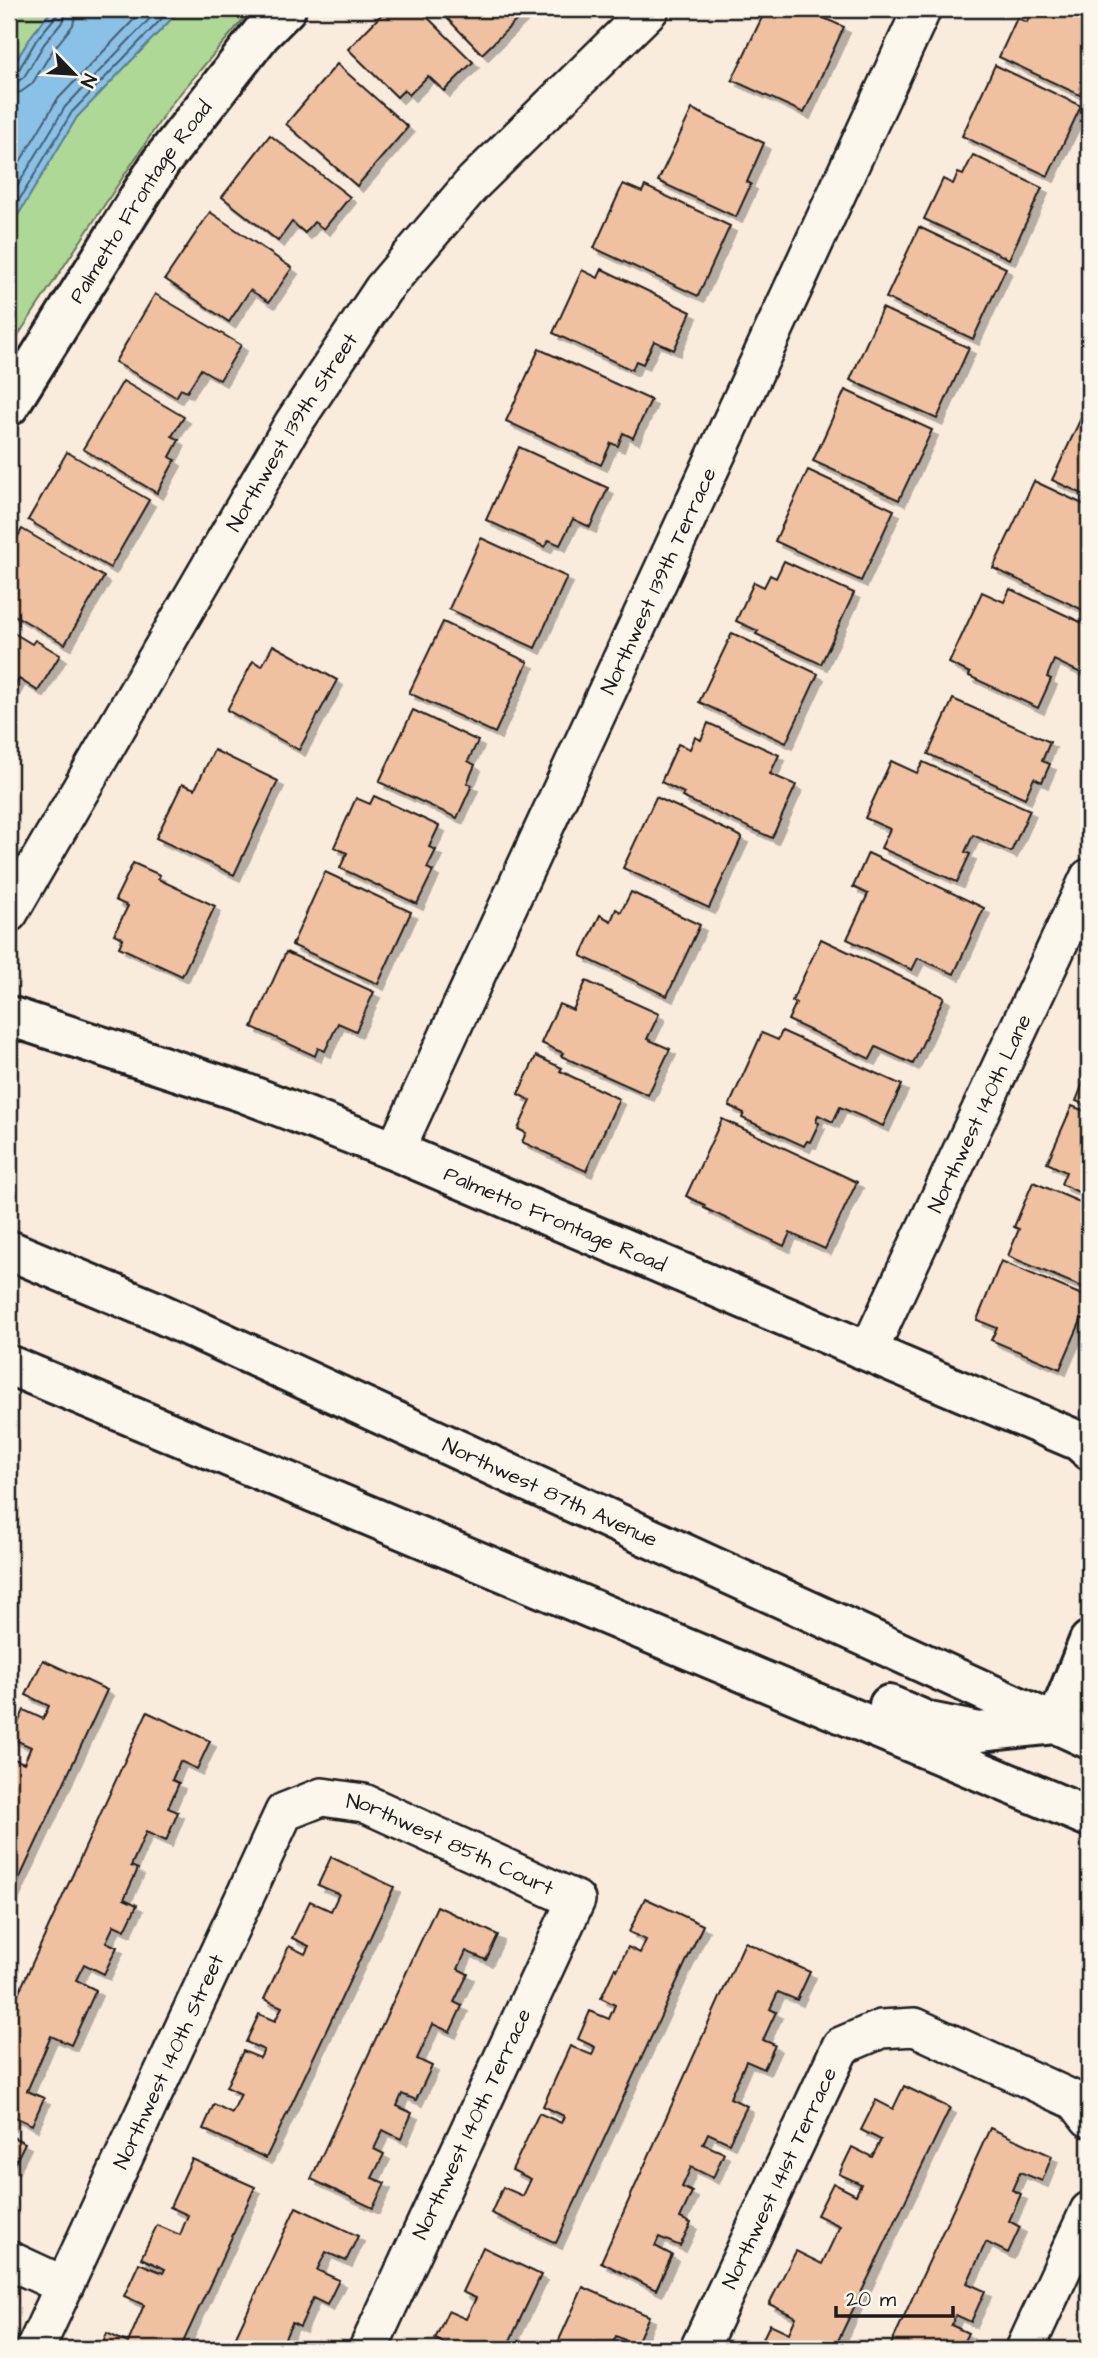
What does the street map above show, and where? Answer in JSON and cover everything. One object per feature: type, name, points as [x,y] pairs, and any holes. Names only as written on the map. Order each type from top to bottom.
[{"type":"main road","name":"Palmetto Frontage Road","points":[[9,405],[161,162],[261,34],[286,9]]},
{"type":"main road","name":"Palmetto Frontage Road","points":[[9,1016],[242,1092],[395,1151],[869,1350],[1079,1441],[1089,1450]]},
{"type":"main road","name":"Northwest 87th Avenue","points":[[9,1250],[168,1317],[1072,1731]]},
{"type":"main road","points":[[9,1365],[1089,1817]]},
{"type":"main road","points":[[751,1674],[856,1690],[929,1722],[979,1732],[1072,1731],[1089,1641]]},
{"type":"street","name":"Northwest 139th Street","points":[[9,913],[293,424],[383,289],[472,183],[650,9]]},
{"type":"street","name":"Northwest 139th Terrace","points":[[395,1151],[922,9]]},
{"type":"street","name":"Northwest 140th Lane","points":[[869,1350],[1089,878]]},
{"type":"street","name":"Northwest 85th Court","points":[[322,1797],[364,1802],[576,1900]]},
{"type":"street","name":"Northwest 140th Street","points":[[35,2349],[284,1812],[322,1797]]},
{"type":"street","name":"Northwest 140th Terrace","points":[[368,2349],[576,1900]]},
{"type":"street","name":"Northwest 141st Terrace","points":[[699,2349],[841,2046],[881,2029],[915,2027],[1076,2101],[1089,2118]]},
{"type":"street","points":[[1025,2349],[1089,2211]]},
{"type":"street","points":[[9,2260],[63,2285]]},
{"type":"green space","points":[[9,9],[53,9],[32,35],[9,72]]},
{"type":"green space","points":[[181,9],[252,9],[172,103],[9,349],[9,230],[77,117]]},
{"type":"water","points":[[53,9],[181,9],[77,117],[9,230],[9,72],[32,35]]},
{"type":"building","points":[[387,9],[419,9],[473,62],[444,91],[428,76],[409,95],[404,90],[397,97],[348,49]]},
{"type":"building","points":[[438,9],[528,9],[482,54]]},
{"type":"building","points":[[766,9],[804,9],[844,27],[804,113],[732,80]]},
{"type":"building","points":[[1033,9],[1039,12],[1040,9],[1089,11],[1089,87],[1084,97],[999,57],[1017,18],[1027,22]]},
{"type":"building","points":[[337,64],[408,127],[357,186],[286,124]]},
{"type":"building","points":[[995,65],[1081,106],[1048,176],[962,136]]},
{"type":"building","points":[[692,109],[764,143],[747,182],[751,184],[736,217],[658,181]]},
{"type":"building","points":[[270,135],[350,197],[324,229],[314,222],[305,233],[292,222],[278,241],[222,197]]},
{"type":"building","points":[[973,155],[1042,188],[1009,259],[924,219],[943,179],[953,184],[958,173],[963,175]]},
{"type":"building","points":[[623,184],[642,192],[645,186],[730,226],[698,296],[594,248]]},
{"type":"building","points":[[210,212],[292,268],[269,302],[250,290],[229,322],[165,279]]},
{"type":"building","points":[[919,227],[1006,268],[973,339],[886,298]]},
{"type":"building","points":[[602,269],[691,312],[674,350],[654,341],[643,364],[636,361],[632,370],[553,333],[582,270],[598,278]]},
{"type":"building","points":[[155,294],[241,345],[220,380],[201,369],[187,392],[181,389],[176,397],[115,362]]},
{"type":"building","points":[[882,308],[969,348],[937,419],[850,380]]},
{"type":"building","points":[[539,349],[651,400],[633,438],[623,433],[618,446],[611,443],[601,465],[506,421]]},
{"type":"building","points":[[123,381],[184,417],[172,436],[179,440],[170,457],[175,460],[157,493],[83,449]]},
{"type":"building","points":[[845,390],[932,430],[899,500],[813,461]]},
{"type":"building","points":[[1089,401],[1089,497],[1052,480]]},
{"type":"building","points":[[519,447],[608,488],[590,527],[573,519],[560,545],[549,540],[545,547],[486,520]]},
{"type":"building","points":[[67,452],[149,500],[110,568],[28,520]]},
{"type":"building","points":[[808,470],[894,510],[861,581],[775,541]]},
{"type":"building","points":[[1034,481],[1089,507],[1089,596],[1083,610],[993,568]]},
{"type":"building","points":[[22,529],[104,577],[65,644],[9,612],[9,553]]},
{"type":"building","points":[[481,538],[567,577],[535,648],[449,609]]},
{"type":"building","points":[[784,561],[854,593],[821,664],[756,634],[758,631],[736,621],[754,582],[764,587],[770,575],[776,578]]},
{"type":"building","points":[[1010,589],[1089,626],[1089,677],[1054,660],[1047,677],[1051,679],[1038,708],[969,676],[970,673],[949,663],[982,592],[1004,602]]},
{"type":"building","points":[[443,622],[528,662],[495,733],[409,693]]},
{"type":"building","points":[[9,630],[32,644],[35,640],[60,655],[38,691],[19,679],[9,697]]},
{"type":"building","points":[[732,633],[818,674],[786,743],[699,702]]},
{"type":"building","points":[[273,645],[337,680],[299,750],[227,710],[253,661],[262,666]]},
{"type":"building","points":[[953,699],[1050,742],[1042,761],[1050,764],[1042,782],[1034,778],[1025,798],[928,754]]},
{"type":"building","points":[[413,710],[478,741],[468,761],[475,765],[467,783],[472,785],[457,818],[379,782]]},
{"type":"building","points":[[708,723],[779,755],[770,774],[796,785],[772,838],[682,797],[684,793],[661,782],[678,744],[690,749],[695,737],[701,740]]},
{"type":"building","points":[[214,750],[278,781],[234,875],[156,838],[182,784],[195,789]]},
{"type":"building","points":[[891,761],[917,773],[923,762],[1030,810],[1011,852],[973,835],[965,852],[970,854],[957,882],[881,848],[890,829],[865,818]]},
{"type":"building","points":[[374,796],[439,826],[429,847],[436,850],[427,868],[433,871],[417,904],[340,868],[347,853],[334,847],[356,798],[370,804]]},
{"type":"building","points":[[656,797],[742,837],[709,908],[623,868]]},
{"type":"building","points":[[868,853],[984,908],[954,974],[918,958],[912,970],[847,939],[868,894],[853,887]]},
{"type":"building","points":[[133,863],[160,875],[158,879],[215,906],[182,976],[119,947],[123,938],[114,934],[128,906],[115,900]]},
{"type":"building","points":[[325,872],[411,912],[378,984],[292,945]]},
{"type":"building","points":[[631,892],[700,925],[667,996],[581,956],[600,915],[611,921],[616,909],[621,912]]},
{"type":"building","points":[[821,939],[944,997],[913,1064],[876,1047],[870,1059],[788,1020],[796,1003],[792,1001]]},
{"type":"building","points":[[286,952],[374,992],[356,1031],[338,1023],[325,1051],[318,1048],[315,1056],[252,1027]]},
{"type":"building","points":[[586,981],[659,1014],[647,1039],[670,1049],[648,1095],[561,1056],[563,1053],[541,1043],[559,1004],[573,1010]]},
{"type":"building","points":[[782,1031],[902,1085],[883,1126],[840,1107],[833,1122],[818,1115],[816,1122],[819,1123],[810,1142],[807,1141],[804,1146],[742,1118],[744,1113],[729,1106],[762,1033],[778,1040]]},
{"type":"building","points":[[536,1056],[562,1068],[560,1071],[619,1099],[586,1171],[522,1142],[526,1133],[518,1129],[531,1101],[518,1094]]},
{"type":"building","points":[[1089,1068],[1089,1106],[1076,1101]]},
{"type":"building","points":[[1072,1106],[1089,1113],[1089,1197],[1061,1184],[1066,1172],[1047,1163]]},
{"type":"building","points":[[722,1119],[857,1182],[825,1249],[790,1233],[784,1246],[704,1208],[705,1205],[686,1196]]},
{"type":"building","points":[[1033,1182],[1089,1206],[1089,1290],[1008,1256],[1019,1229],[1014,1227]]},
{"type":"building","points":[[1001,1261],[1089,1298],[1089,1321],[1082,1318],[1060,1369],[991,1340],[997,1328],[977,1320]]},
{"type":"building","points":[[43,1660],[107,1690],[9,1901],[9,1757],[24,1763],[31,1747],[11,1738],[24,1710],[43,1719],[49,1706],[26,1695]]},
{"type":"building","points":[[147,1712],[210,1741],[197,1769],[180,1761],[172,1780],[179,1783],[168,1808],[178,1812],[166,1841],[146,1832],[131,1866],[138,1869],[124,1899],[137,1905],[125,1930],[114,1925],[106,1942],[117,1947],[104,1974],[84,1964],[76,1980],[96,1990],[71,2045],[51,2036],[27,2091],[44,2098],[32,2125],[13,2116],[9,2126],[9,2014]]},
{"type":"building","points":[[331,1857],[394,1887],[266,2158],[203,2129],[214,2104],[232,2113],[241,2094],[226,2087],[243,2051],[260,2058],[264,2050],[246,2042],[259,2014],[275,2021],[282,2007],[264,1999],[289,1946],[305,1954],[309,1946],[292,1938],[310,1901],[331,1911],[339,1894],[318,1885]]},
{"type":"building","points":[[645,1898],[703,1925],[556,2243],[491,2213],[503,2187],[523,2196],[531,2179],[512,2170],[539,2113],[561,2123],[564,2116],[543,2106],[570,2046],[592,2055],[595,2047],[578,2039],[590,2011],[609,2019],[615,2005],[601,1998],[628,1947],[640,1953],[646,1940],[629,1932]]},
{"type":"building","points":[[437,1906],[498,1935],[486,1960],[466,1951],[458,1969],[468,1974],[454,2002],[462,2006],[450,2032],[433,2024],[417,2059],[432,2066],[416,2100],[402,2094],[397,2106],[412,2113],[401,2139],[383,2130],[374,2149],[384,2154],[372,2178],[385,2183],[373,2208],[311,2179]]},
{"type":"building","points":[[745,1942],[810,1972],[797,2000],[778,1992],[770,2009],[776,2012],[763,2040],[775,2045],[764,2069],[746,2061],[730,2098],[747,2106],[729,2143],[708,2133],[703,2144],[724,2153],[713,2178],[691,2167],[682,2187],[692,2192],[680,2218],[691,2223],[680,2246],[659,2237],[655,2246],[672,2255],[656,2290],[601,2262]]},
{"type":"building","points":[[904,2086],[950,2108],[834,2349],[758,2349],[770,2324],[789,2333],[796,2317],[769,2304],[796,2251],[822,2264],[840,2226],[817,2215],[833,2183],[856,2195],[861,2184],[839,2174],[852,2147],[872,2157],[881,2140],[861,2130],[876,2100],[893,2109]]},
{"type":"building","points":[[990,2128],[1052,2156],[1042,2181],[1020,2172],[1012,2190],[1021,2194],[1009,2221],[1020,2227],[1008,2253],[986,2242],[967,2283],[985,2291],[971,2322],[956,2315],[951,2325],[968,2333],[960,2349],[889,2349]]},
{"type":"building","points":[[9,2135],[25,2143],[13,2167],[9,2164]]},
{"type":"building","points":[[192,2159],[255,2187],[180,2349],[100,2349],[107,2333],[128,2343],[144,2305],[124,2296],[139,2263],[163,2273],[165,2269],[141,2258],[157,2225],[180,2235],[188,2215],[170,2207]]},
{"type":"building","points":[[296,2207],[358,2236],[346,2261],[326,2252],[317,2270],[339,2280],[327,2305],[313,2298],[300,2327],[292,2323],[280,2349],[230,2349]]},
{"type":"building","points":[[483,2247],[541,2275],[506,2349],[453,2349],[435,2339],[448,2311],[466,2319],[476,2298],[462,2292]]},
{"type":"building","points":[[583,2287],[649,2316],[636,2345],[616,2336],[610,2349],[555,2349]]}]
